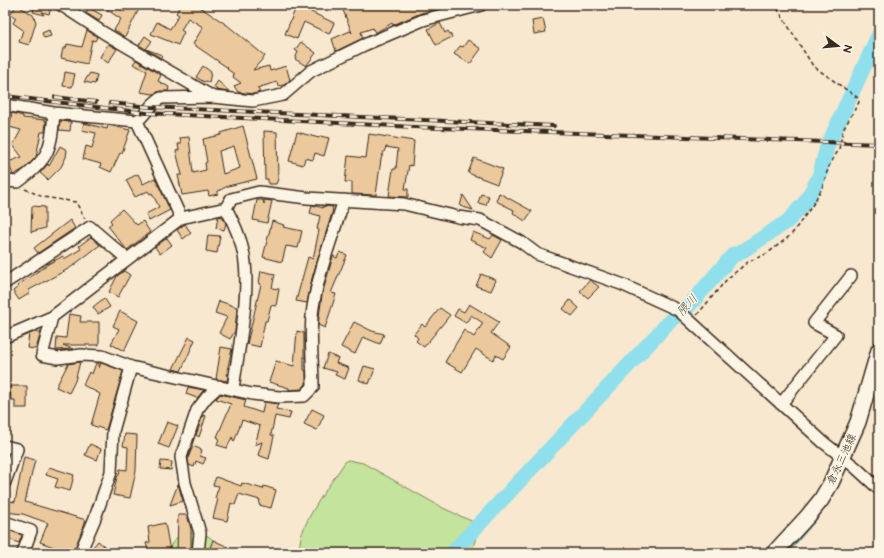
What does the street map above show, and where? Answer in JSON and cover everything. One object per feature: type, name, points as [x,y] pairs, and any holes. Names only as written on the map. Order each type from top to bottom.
[{"type":"main road","name":"倉永三池線","points":[[774,553],[821,500],[843,458],[858,422],[879,350]]},
{"type":"street","points":[[61,5],[104,33],[213,97]]},
{"type":"street","points":[[5,105],[54,113],[137,121],[146,113],[156,100],[161,98],[213,97],[253,101],[283,94],[312,71],[330,60],[423,20],[457,8],[481,5]]},
{"type":"street","points":[[5,181],[18,182],[32,172],[45,159],[52,136],[54,113]]},
{"type":"street","points":[[137,121],[181,218]]},
{"type":"street","points":[[5,337],[52,317],[181,218],[226,208],[231,199],[259,192],[404,204],[458,217],[480,220],[521,242],[537,254],[621,284],[678,310],[690,323],[780,404],[879,489]]},
{"type":"street","points":[[52,317],[42,355],[58,358],[81,355],[102,356],[132,367],[252,394],[304,396],[313,387],[311,334],[313,307],[319,281],[344,200]]},
{"type":"street","points":[[226,208],[239,235],[244,253],[245,289],[233,389]]},
{"type":"street","points":[[5,283],[90,227],[127,259]]},
{"type":"street","points":[[780,404],[836,335],[814,323],[851,276]]},
{"type":"street","points":[[80,553],[95,518],[111,472],[113,431],[132,367]]},
{"type":"street","points":[[198,553],[200,533],[185,483],[182,458],[196,410],[219,386]]},
{"type":"street","points":[[5,446],[17,449],[5,482]]},
{"type":"street","points":[[5,522],[31,531],[23,553]]},
{"type":"path","points":[[690,323],[727,279],[748,262],[768,253],[791,235],[812,206],[822,188],[829,166],[839,149],[843,130],[859,102],[858,98],[844,90],[813,66],[775,5]]},
{"type":"path","points":[[18,182],[28,191],[42,197],[76,202],[90,227]]},
{"type":"green space","points":[[348,460],[363,463],[443,508],[480,525],[471,553],[301,553],[300,544],[302,533],[308,520],[323,494],[345,462]]},
{"type":"green space","points":[[186,532],[208,536],[230,553],[169,553],[174,540]]},
{"type":"building","points":[[17,5],[33,15],[36,22],[29,45],[19,42],[23,30],[13,23],[16,18],[10,14]]},
{"type":"building","points":[[27,5],[52,5],[49,14],[42,12],[44,15],[33,12],[34,9]]},
{"type":"building","points":[[109,5],[114,5],[124,12],[128,5],[140,7],[125,37],[114,30],[121,19],[106,9]]},
{"type":"building","points":[[181,5],[202,5],[201,8],[227,25],[265,56],[253,70],[269,66],[270,71],[286,66],[290,80],[284,85],[278,86],[277,82],[257,88],[260,92],[253,94],[238,92],[234,86],[241,83],[233,77],[234,74],[227,69],[228,68],[193,44],[203,27],[188,18],[181,30],[184,32],[178,45],[151,34],[157,22],[170,29],[179,15],[176,13]]},
{"type":"building","points":[[297,5],[307,5],[313,8],[311,12],[334,23],[329,34],[304,22],[297,39],[285,34]]},
{"type":"building","points":[[357,5],[450,6],[421,13],[393,25],[392,23],[375,33],[373,28],[361,32],[363,38],[336,51],[332,39],[350,31],[352,33],[343,10]]},
{"type":"building","points":[[89,8],[102,15],[99,21],[86,13]]},
{"type":"building","points":[[543,19],[546,32],[534,34],[532,21]]},
{"type":"building","points":[[440,23],[445,33],[448,31],[452,37],[436,45],[428,29]]},
{"type":"building","points":[[49,30],[51,36],[44,38],[42,33]]},
{"type":"building","points":[[87,30],[97,37],[95,41],[92,40],[87,64],[61,58],[63,48],[66,48],[67,44],[82,47]]},
{"type":"building","points":[[145,36],[152,41],[146,49],[162,55],[161,58],[139,45]]},
{"type":"building","points":[[468,40],[481,49],[470,64],[454,54],[460,46],[463,47]]},
{"type":"building","points":[[301,42],[316,53],[306,66],[295,59],[298,52],[295,50]]},
{"type":"building","points":[[108,44],[117,49],[108,63],[100,57]]},
{"type":"building","points":[[136,60],[161,75],[158,81],[169,87],[168,91],[160,91],[153,94],[140,92],[147,71],[133,64]]},
{"type":"building","points":[[203,66],[211,72],[209,83],[196,77]]},
{"type":"building","points":[[65,72],[75,74],[72,87],[63,86]]},
{"type":"building","points":[[90,73],[97,75],[95,84],[84,82]]},
{"type":"building","points":[[218,81],[230,92],[216,90],[214,87]]},
{"type":"building","points":[[12,113],[23,116],[23,118],[46,120],[45,132],[41,132],[36,157],[24,169],[13,175],[8,162],[22,157],[13,145],[21,130],[9,127]]},
{"type":"building","points":[[60,121],[71,122],[70,131],[59,130]]},
{"type":"building","points":[[84,123],[107,129],[108,125],[130,130],[122,153],[120,153],[111,172],[100,167],[101,164],[83,159],[86,146],[92,148],[96,133],[82,130]]},
{"type":"building","points":[[243,126],[257,179],[228,186],[218,191],[218,194],[209,196],[208,191],[182,195],[178,175],[182,175],[176,151],[179,150],[178,144],[181,144],[180,138],[189,137],[193,173],[206,170],[205,163],[207,162],[203,139],[221,135],[221,133]],"holes":[[[234,146],[240,168],[223,174],[219,151]]]},
{"type":"building","points":[[264,131],[277,132],[278,179],[276,184],[268,184],[268,179],[265,179]]},
{"type":"building","points":[[297,132],[319,138],[320,136],[329,138],[324,156],[315,153],[313,160],[305,158],[303,165],[289,161]]},
{"type":"building","points":[[369,134],[414,141],[412,166],[409,165],[405,189],[408,189],[408,197],[389,196],[393,169],[396,169],[398,149],[386,147],[381,159],[376,195],[352,194],[352,182],[345,182],[348,156],[366,158]]},
{"type":"building","points":[[60,146],[67,150],[66,157],[61,167],[48,180],[40,173],[48,164],[49,166]]},
{"type":"building","points":[[474,158],[503,169],[497,184],[468,173]]},
{"type":"building","points":[[138,174],[143,184],[155,178],[170,210],[149,221],[146,214],[159,207],[152,193],[150,194],[148,191],[135,197],[126,180]]},
{"type":"building","points":[[499,193],[532,211],[525,221],[513,213],[514,210],[496,201]]},
{"type":"building","points":[[481,194],[489,196],[486,205],[478,203]]},
{"type":"building","points":[[463,195],[473,210],[460,206]]},
{"type":"building","points":[[257,200],[263,200],[264,204],[264,200],[272,201],[267,223],[253,220]]},
{"type":"building","points":[[312,205],[323,208],[323,206],[333,207],[312,278],[307,303],[296,301],[308,257],[313,259],[319,230],[317,229],[320,216],[310,213]]},
{"type":"building","points":[[32,206],[45,207],[45,228],[31,232]]},
{"type":"building","points":[[122,209],[137,225],[143,221],[150,232],[127,250],[108,226],[112,223],[110,220]]},
{"type":"building","points":[[221,216],[226,223],[224,230],[216,228],[218,217]]},
{"type":"building","points":[[70,220],[75,228],[38,253],[34,248]]},
{"type":"building","points":[[272,221],[284,225],[283,227],[302,231],[298,248],[286,246],[282,262],[263,257]]},
{"type":"building","points":[[185,224],[191,233],[183,239],[177,230]]},
{"type":"building","points":[[473,232],[490,239],[493,235],[502,240],[492,258],[484,252],[487,248],[470,240]]},
{"type":"building","points":[[208,235],[220,236],[217,253],[206,251]]},
{"type":"building","points":[[91,237],[100,245],[70,268],[29,290],[30,293],[19,300],[13,291],[18,287],[17,286],[48,264],[63,256],[64,259],[81,249],[79,246]]},
{"type":"building","points":[[167,238],[172,245],[160,254],[155,247]]},
{"type":"building","points":[[340,252],[347,255],[331,293],[336,294],[325,328],[318,325],[322,295],[333,256],[337,258]]},
{"type":"building","points":[[124,271],[130,275],[118,297],[109,292],[117,276]]},
{"type":"building","points":[[261,271],[275,274],[272,288],[279,289],[276,306],[271,305],[267,321],[265,321],[260,347],[247,344],[261,284],[259,283]]},
{"type":"building","points":[[481,274],[496,280],[491,291],[476,286]]},
{"type":"building","points":[[590,280],[599,287],[588,298],[580,291]]},
{"type":"building","points":[[104,298],[110,307],[98,314],[93,307]]},
{"type":"building","points":[[570,300],[579,308],[572,316],[563,309]]},
{"type":"building","points":[[219,301],[237,307],[235,331],[230,339],[219,333],[227,317],[215,313]]},
{"type":"building","points":[[469,304],[499,322],[491,333],[511,347],[503,359],[496,355],[493,360],[476,349],[462,372],[445,362],[464,330],[474,337],[483,323],[471,315],[466,323],[454,316],[458,309],[464,312]]},
{"type":"building","points":[[440,308],[450,315],[424,347],[416,341],[418,338],[414,334],[422,324],[425,327]]},
{"type":"building","points":[[120,311],[138,321],[124,351],[111,344],[119,329],[113,326]]},
{"type":"building","points":[[69,314],[81,316],[80,322],[99,322],[99,345],[63,345],[73,349],[56,350],[57,337],[66,338]]},
{"type":"building","points":[[354,322],[372,331],[384,334],[380,344],[363,337],[355,354],[341,347]]},
{"type":"building","points":[[297,331],[304,333],[304,370],[306,371],[306,384],[301,389],[289,390],[289,388],[269,382],[276,361],[294,366]]},
{"type":"building","points":[[41,332],[36,349],[27,348],[29,334]]},
{"type":"building","points":[[189,337],[195,340],[181,371],[173,369]]},
{"type":"building","points":[[221,347],[232,349],[226,375],[228,376],[227,381],[216,379]]},
{"type":"building","points":[[328,354],[338,358],[336,363],[349,368],[345,379],[335,375],[337,372],[323,368]]},
{"type":"building","points":[[80,362],[75,381],[69,393],[56,387],[68,364]]},
{"type":"building","points":[[96,363],[99,363],[99,368],[101,363],[123,371],[106,430],[91,425],[100,394],[83,385],[89,372],[92,374]]},
{"type":"building","points":[[364,366],[375,369],[369,384],[359,380]]},
{"type":"building","points":[[10,386],[27,386],[27,408],[15,408],[15,400],[11,400]]},
{"type":"building","points":[[188,387],[204,390],[197,398],[186,394]]},
{"type":"building","points":[[220,394],[246,400],[244,407],[262,413],[264,402],[278,404],[276,409],[291,412],[289,419],[275,416],[271,435],[274,436],[269,459],[258,455],[262,442],[255,445],[260,426],[242,420],[234,442],[232,437],[227,448],[217,445],[219,438],[217,437],[231,404],[216,399]]},
{"type":"building","points":[[312,409],[324,415],[317,430],[304,424]]},
{"type":"building","points":[[203,415],[206,416],[199,437],[196,435]]},
{"type":"building","points":[[167,422],[178,426],[169,448],[158,444]]},
{"type":"building","points":[[125,434],[137,435],[136,471],[130,498],[113,495],[120,469],[127,470],[128,447],[123,446]]},
{"type":"building","points":[[90,444],[101,449],[97,460],[85,455]]},
{"type":"building","points":[[193,446],[202,450],[200,456],[206,458],[203,464],[196,461],[194,467],[189,465],[188,458]]},
{"type":"building","points":[[24,457],[35,460],[25,502],[86,520],[73,553],[57,553],[59,549],[40,542],[48,523],[23,514],[5,512],[5,500],[15,502]]},
{"type":"building","points":[[161,461],[172,462],[171,470],[160,469]]},
{"type":"building","points":[[49,467],[74,475],[70,491],[55,487],[58,479],[46,475]]},
{"type":"building","points":[[216,477],[241,486],[242,483],[263,489],[264,486],[276,490],[271,508],[259,505],[260,500],[239,494],[235,505],[231,503],[227,521],[213,518],[218,499],[215,498],[219,486],[213,485]]},
{"type":"building","points":[[178,484],[183,501],[170,505]]},
{"type":"building","points":[[178,515],[187,515],[191,529],[191,553],[177,553]]},
{"type":"building","points":[[165,523],[170,551],[149,553],[146,543],[150,542],[148,527]]},
{"type":"building","points":[[5,529],[22,535],[19,543],[5,538]]},
{"type":"building","points":[[213,540],[228,547],[226,553],[208,553]]},
{"type":"building","points":[[98,541],[113,553],[88,553]]},
{"type":"waterway","name":"隈川","points":[[452,553],[672,319],[687,308],[734,254],[738,254],[788,221],[806,201],[819,177],[827,147],[879,34]]},
{"type":"waterway","points":[[787,553],[819,515],[834,492]]},
{"type":"railway","points":[[5,96],[147,113],[414,127],[879,144]]},
{"type":"railway","points":[[55,97],[96,102]]},
{"type":"railway","points":[[110,103],[150,107],[554,126]]}]
